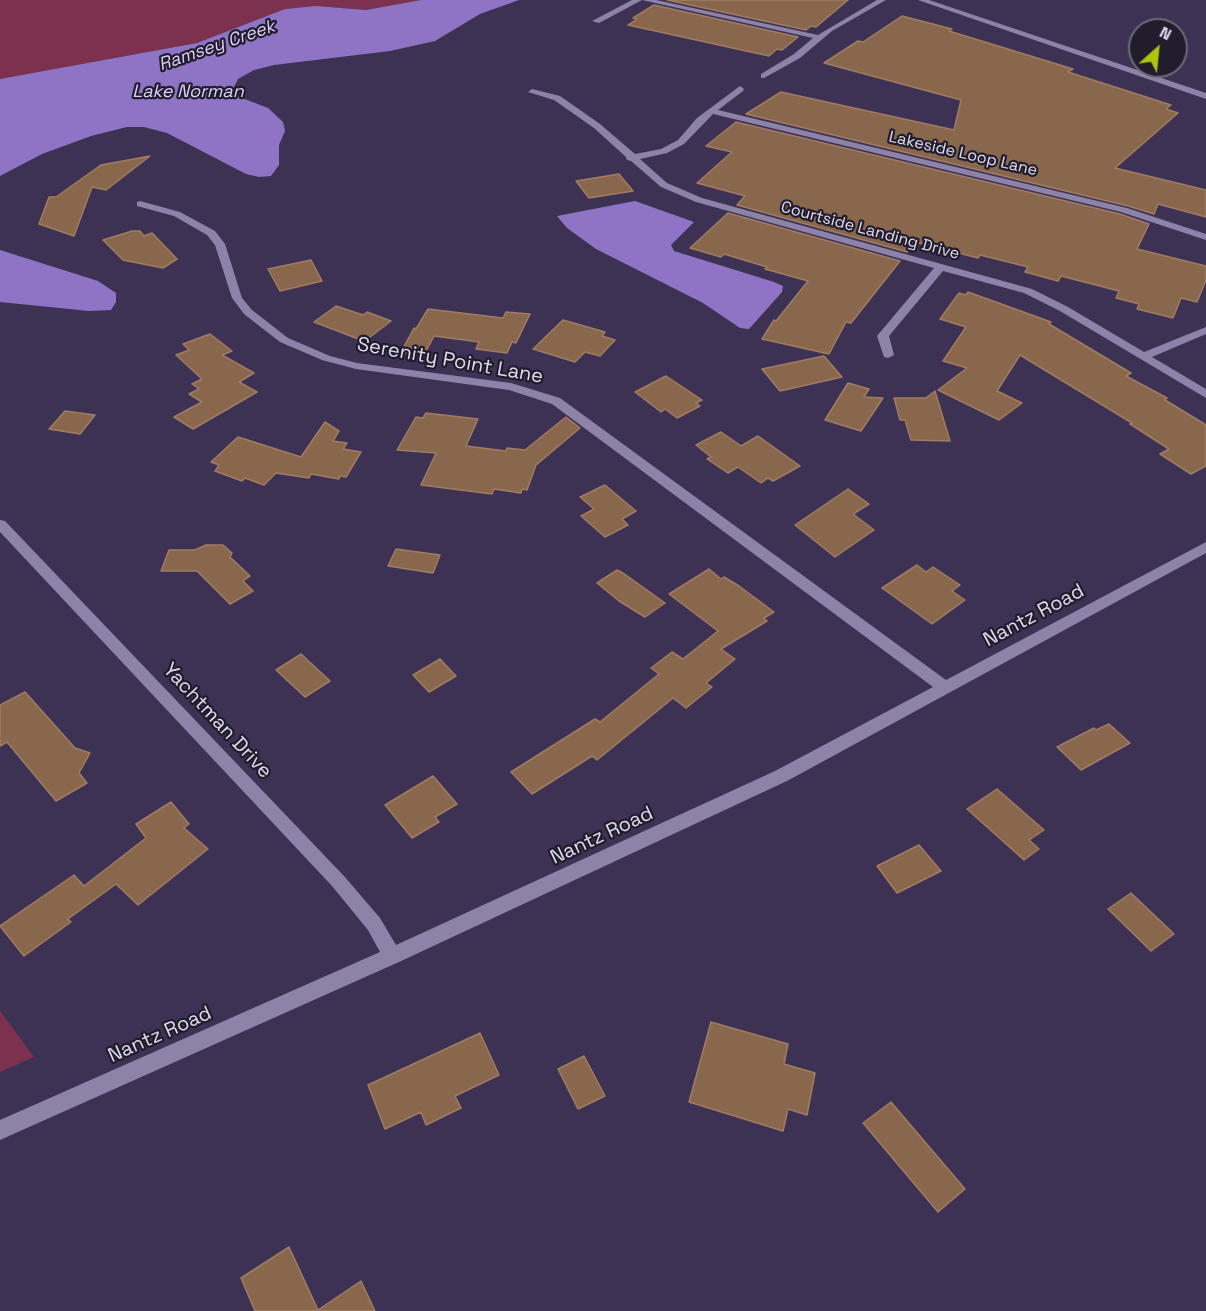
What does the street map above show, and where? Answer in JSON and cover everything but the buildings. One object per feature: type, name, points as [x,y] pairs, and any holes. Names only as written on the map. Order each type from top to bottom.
[{"type":"street","points":[[596,21],[638,0]]},
{"type":"street","points":[[646,0],[818,38]]},
{"type":"street","points":[[764,76],[797,56],[818,38],[856,12],[882,0]]},
{"type":"street","points":[[922,0],[1206,96]]},
{"type":"street","points":[[630,158],[664,151],[681,142],[711,111],[740,89]]},
{"type":"street","name":"Courtside Landing Drive","points":[[532,92],[557,98],[597,126],[630,158],[664,185],[699,200],[1028,291],[1064,309],[1206,394]]},
{"type":"street","name":"Lakeside Loop Lane","points":[[711,111],[1124,210],[1206,237]]},
{"type":"street","name":"Serenity Point Lane","points":[[140,204],[177,214],[211,233],[220,244],[237,298],[248,312],[284,340],[326,358],[356,366],[511,387],[556,401],[946,688]]},
{"type":"street","points":[[888,355],[883,336],[941,266]]},
{"type":"street","points":[[1145,356],[1206,330]]},
{"type":"street","name":"Yachtman Drive","points":[[0,524],[338,881],[374,924],[392,956]]},
{"type":"street","name":"Nantz Road","points":[[0,1130],[392,956],[781,776],[1206,547]]},
{"type":"shaded area","points":[[0,0],[421,0],[366,10],[316,6],[285,9],[197,43],[0,79]]},
{"type":"shaded area","points":[[0,1011],[34,1057],[0,1072]]},
{"type":"water","name":"Lake Norman","points":[[421,0],[519,0],[480,14],[435,41],[390,51],[274,65],[254,70],[238,79],[233,89],[237,96],[268,108],[283,122],[285,131],[279,145],[279,165],[271,176],[259,177],[246,174],[167,133],[144,127],[127,127],[91,136],[42,154],[0,176],[0,79],[197,43],[285,9],[316,6],[366,10]]},
{"type":"water","points":[[635,201],[694,222],[671,245],[674,251],[774,282],[783,286],[782,292],[749,329],[740,328],[703,303],[596,249],[567,228],[557,216]]},
{"type":"water","points":[[0,250],[98,281],[116,293],[116,302],[111,310],[89,311],[0,302]]},
{"type":"water label","name":"Ramsey Creek","points":[[217,46]]}]
